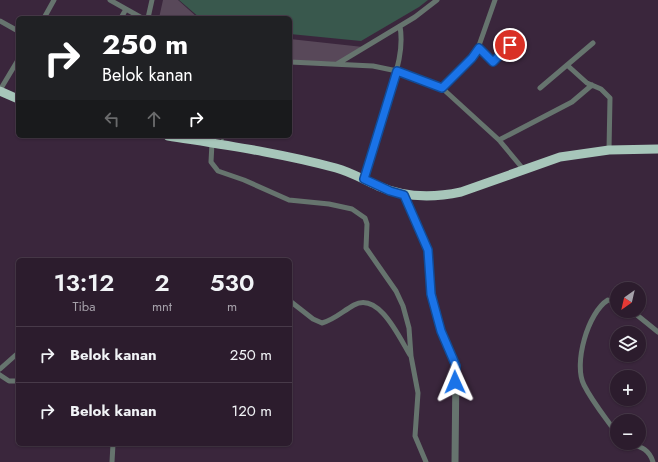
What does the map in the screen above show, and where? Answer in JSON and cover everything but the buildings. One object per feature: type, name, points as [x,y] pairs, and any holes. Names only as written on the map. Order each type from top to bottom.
[{"type":"highway","points":[[0,91],[16,98]]},
{"type":"highway","points":[[181,138],[212,143],[223,140],[337,168],[390,191],[404,195],[449,195],[499,180],[560,158],[609,150],[658,149]]},
{"type":"street","points":[[45,16],[54,0]]},
{"type":"street","points":[[110,0],[120,2],[126,9],[138,16]]},
{"type":"street","points":[[148,16],[152,0]]},
{"type":"street","points":[[336,65],[426,10],[436,0]]},
{"type":"street","points":[[442,88],[472,58],[479,48],[495,0]]},
{"type":"street","points":[[122,16],[126,9]]},
{"type":"street","points":[[0,21],[16,30]]},
{"type":"street","points":[[364,179],[397,71],[401,46],[400,26]]},
{"type":"street","points":[[540,88],[593,43]]},
{"type":"street","points":[[479,48],[493,62],[510,45]]},
{"type":"street","points":[[292,62],[336,65],[362,64],[397,71],[442,88],[500,140],[524,170]]},
{"type":"street","points":[[0,91],[16,63]]},
{"type":"street","points":[[567,65],[580,78],[605,92],[610,98],[609,150]]},
{"type":"street","points":[[500,140],[572,102],[592,85]]},
{"type":"street","points":[[212,143],[211,162],[218,171],[244,180],[289,200],[329,204],[352,209],[365,218],[367,224],[366,248],[386,275],[404,306],[409,328],[411,356],[418,393],[416,436],[426,462]]},
{"type":"street","points":[[404,195],[428,250],[430,284],[434,303],[441,331],[456,366],[455,462]]},
{"type":"street","points":[[610,301],[608,300],[603,303],[587,329],[583,342],[581,373],[584,385],[610,424]]},
{"type":"street","points":[[292,303],[312,319],[322,323],[334,318],[355,304],[362,302],[371,304],[390,320],[411,356]]},
{"type":"street","points":[[641,318],[658,332]]},
{"type":"street","points":[[0,370],[16,355]]},
{"type":"street","points":[[0,375],[9,380],[16,380]]},
{"type":"street","points":[[112,462],[113,446]]},
{"type":"street","points":[[646,450],[651,455],[653,462]]},
{"type":"shaded area","points":[[163,0],[178,0],[196,16],[159,16]]},
{"type":"shaded area","points":[[179,0],[428,0],[419,7],[361,41],[292,34],[292,16],[198,16]]},
{"type":"shaded area","points":[[292,39],[363,47],[339,62],[292,61]]},
{"type":"route","points":[[455,382],[456,366],[441,331],[431,294],[428,250],[423,236],[404,195],[377,186],[364,179],[374,151],[383,112],[397,71],[442,88],[476,54],[479,48],[493,62],[510,45]]}]
